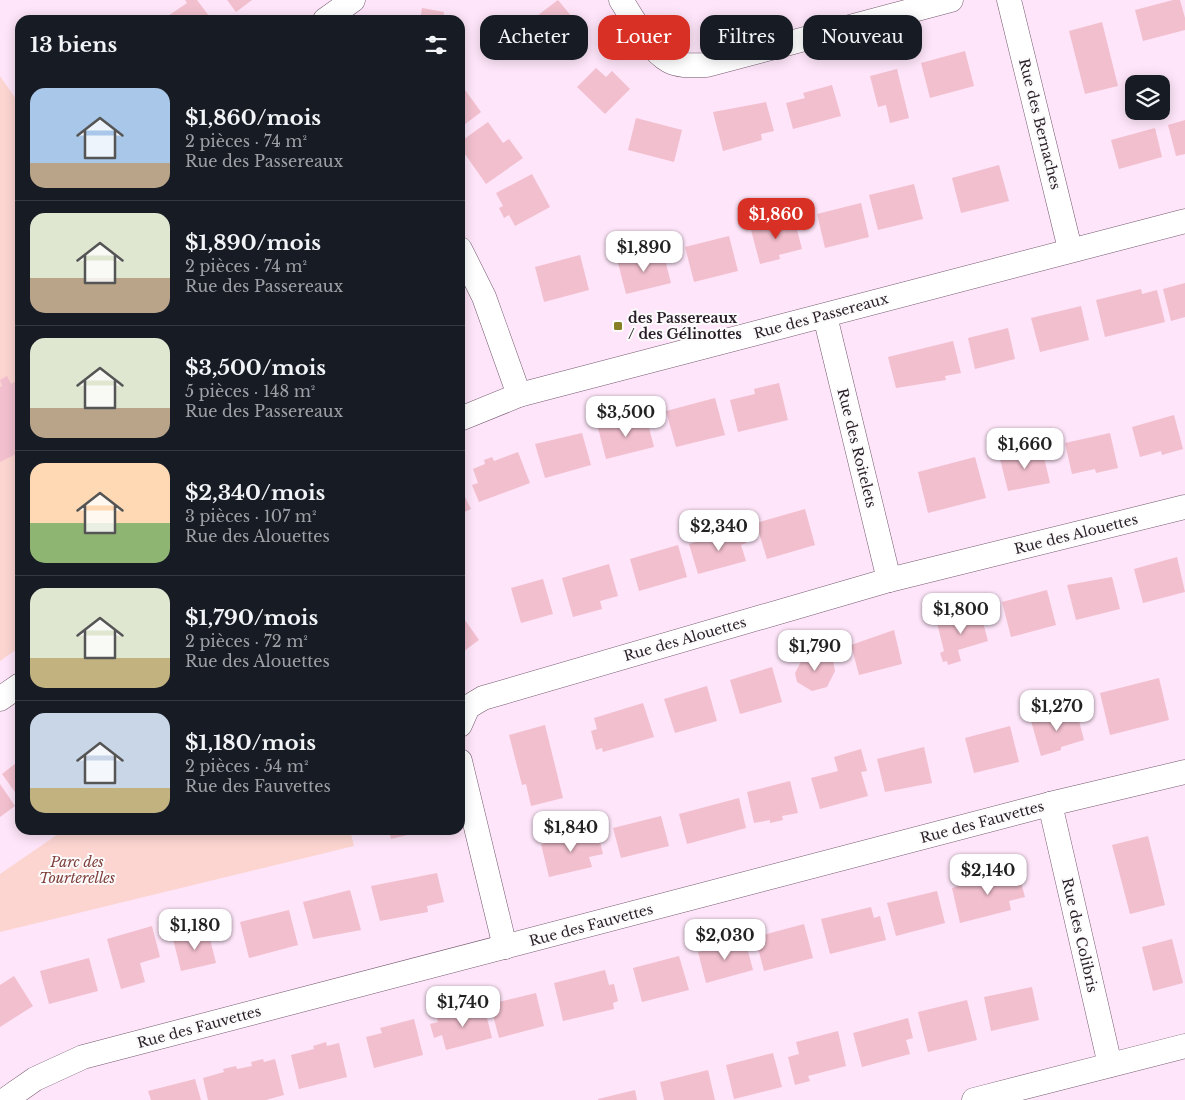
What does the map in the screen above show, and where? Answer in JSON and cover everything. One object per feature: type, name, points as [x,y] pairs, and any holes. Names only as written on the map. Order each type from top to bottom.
[{"type":"street","points":[[332,15],[352,0]]},
{"type":"street","points":[[621,0],[654,47],[668,61],[686,65],[707,64],[951,0]]},
{"type":"street","name":"Rue des Bernaches","points":[[1009,0],[1070,249]]},
{"type":"street","name":"Rue des Passereaux","points":[[465,416],[519,396],[1185,220]]},
{"type":"street","points":[[465,258],[484,297],[519,396]]},
{"type":"street","name":"Rue des Roitelets","points":[[825,316],[889,580]]},
{"type":"street","name":"Rue des Alouettes","points":[[465,714],[468,707],[483,698],[889,580],[1185,507]]},
{"type":"street","points":[[0,700],[15,689]]},
{"type":"street","name":"Rue des Fauvettes","points":[[5,1100],[35,1079],[83,1057],[1050,804],[1185,772]]},
{"type":"street","points":[[465,782],[505,947]]},
{"type":"street","name":"Rue des Colibris","points":[[1050,804],[1110,1065]]},
{"type":"street","points":[[974,1100],[1185,1046]]},
{"type":"green space","points":[[0,76],[15,98],[15,650],[0,661]]},
{"type":"green space","name":"Parc des Tourterelles","points":[[57,835],[351,835],[354,846],[0,932],[0,874]]},
{"type":"building","points":[[185,0],[197,0],[208,15],[169,15],[187,3]]},
{"type":"building","points":[[227,0],[252,0],[236,12]]},
{"type":"building","points":[[558,0],[570,15],[538,15]]},
{"type":"building","points":[[1173,0],[1180,0],[1185,18],[1185,30],[1143,41],[1135,10]]},
{"type":"building","points":[[422,8],[444,12],[444,15],[421,15]]},
{"type":"building","points":[[1102,22],[1118,86],[1085,94],[1069,31]]},
{"type":"building","points":[[965,51],[974,86],[930,98],[921,63]]},
{"type":"building","points":[[596,68],[606,77],[612,71],[630,89],[605,114],[577,87]]},
{"type":"building","points":[[897,69],[909,118],[890,123],[886,105],[878,107],[870,76]]},
{"type":"building","points":[[832,85],[841,116],[793,129],[786,103],[805,98],[803,93]]},
{"type":"building","points":[[465,90],[481,112],[465,124]]},
{"type":"building","points":[[766,102],[774,131],[761,134],[762,140],[723,151],[713,112]]},
{"type":"building","points":[[636,118],[682,130],[674,162],[628,150]]},
{"type":"building","points":[[1185,120],[1185,154],[1176,156],[1168,125]]},
{"type":"building","points":[[488,122],[503,143],[509,139],[523,158],[486,184],[465,154],[465,138]]},
{"type":"building","points":[[1155,128],[1162,157],[1119,169],[1111,140]]},
{"type":"building","points":[[999,165],[1009,201],[961,213],[952,178]]},
{"type":"building","points":[[532,174],[550,207],[515,226],[509,215],[504,218],[499,208],[503,206],[496,193]]},
{"type":"building","points":[[914,184],[923,219],[878,230],[869,195]]},
{"type":"building","points":[[861,203],[869,237],[825,248],[817,214]]},
{"type":"building","points":[[794,218],[802,249],[779,255],[780,259],[760,264],[751,230]]},
{"type":"building","points":[[729,236],[738,271],[694,282],[685,247]]},
{"type":"building","points":[[663,252],[671,283],[626,294],[618,263]]},
{"type":"building","points":[[580,255],[589,290],[544,302],[535,267]]},
{"type":"building","points":[[1185,283],[1185,317],[1171,321],[1163,289]]},
{"type":"building","points":[[1141,289],[1142,294],[1157,290],[1165,322],[1105,337],[1096,300]]},
{"type":"building","points":[[1081,306],[1089,340],[1040,352],[1031,318]]},
{"type":"building","points":[[1008,328],[1015,359],[975,369],[968,338]]},
{"type":"building","points":[[953,341],[961,373],[945,376],[946,380],[896,388],[888,357]]},
{"type":"building","points":[[7,376],[11,384],[15,382],[15,454],[0,462],[0,387],[2,386],[0,380]]},
{"type":"building","points":[[779,383],[788,420],[738,432],[730,400],[755,394],[754,389]]},
{"type":"building","points":[[715,398],[725,435],[676,447],[666,411]]},
{"type":"building","points":[[1174,415],[1183,449],[1162,455],[1161,451],[1140,457],[1132,427]]},
{"type":"building","points":[[646,416],[654,447],[606,459],[598,428]]},
{"type":"building","points":[[582,433],[591,465],[545,478],[535,444]]},
{"type":"building","points":[[1110,433],[1118,468],[1096,473],[1095,469],[1072,474],[1065,443]]},
{"type":"building","points":[[1042,449],[1050,483],[1008,491],[1000,459]]},
{"type":"building","points":[[518,452],[530,483],[479,502],[472,485],[478,483],[473,469],[485,464],[484,460],[492,457],[494,461]]},
{"type":"building","points":[[975,457],[986,498],[928,513],[918,472]]},
{"type":"building","points":[[465,497],[471,509],[465,512]]},
{"type":"building","points":[[805,509],[815,545],[767,559],[756,523]]},
{"type":"building","points":[[742,529],[746,543],[741,545],[746,561],[698,574],[689,544]]},
{"type":"building","points":[[678,545],[687,577],[639,591],[630,559]]},
{"type":"building","points":[[1177,557],[1185,592],[1143,603],[1134,569]]},
{"type":"building","points":[[609,564],[618,596],[600,601],[602,609],[573,617],[562,578]]},
{"type":"building","points":[[1112,577],[1120,609],[1076,620],[1067,585]]},
{"type":"building","points":[[543,579],[553,614],[521,623],[511,588]]},
{"type":"building","points":[[1047,590],[1056,625],[1011,637],[1002,602]]},
{"type":"building","points":[[980,611],[988,641],[958,650],[961,661],[948,665],[947,661],[943,662],[940,653],[944,651],[937,623]]},
{"type":"building","points":[[465,620],[479,640],[465,650]]},
{"type":"building","points":[[894,630],[902,664],[859,675],[851,645]]},
{"type":"building","points":[[818,653],[833,661],[835,671],[827,687],[812,691],[797,682],[795,673],[803,658]]},
{"type":"building","points":[[772,667],[782,702],[740,714],[730,680]]},
{"type":"building","points":[[1159,678],[1169,720],[1110,735],[1100,693]]},
{"type":"building","points":[[707,686],[717,721],[675,733],[664,699]]},
{"type":"building","points":[[643,703],[654,737],[603,752],[602,748],[596,750],[591,731],[597,729],[594,718]]},
{"type":"building","points":[[1076,709],[1084,740],[1041,756],[1031,721]]},
{"type":"building","points":[[545,725],[563,798],[531,806],[526,784],[522,785],[509,735]]},
{"type":"building","points":[[1010,726],[1019,762],[974,773],[965,738]]},
{"type":"building","points":[[924,747],[932,783],[885,792],[877,759]]},
{"type":"building","points":[[861,749],[867,771],[861,772],[868,796],[820,809],[811,778],[838,771],[834,757]]},
{"type":"building","points":[[15,764],[15,792],[2,774]]},
{"type":"building","points":[[790,781],[798,813],[782,816],[783,820],[770,823],[770,820],[754,823],[747,792]]},
{"type":"building","points":[[0,784],[15,806],[0,817]]},
{"type":"building","points":[[739,798],[746,828],[687,844],[679,814]]},
{"type":"building","points":[[661,816],[669,846],[621,858],[613,828]]},
{"type":"building","points":[[597,830],[603,854],[589,857],[592,867],[549,877],[541,844]]},
{"type":"building","points":[[390,835],[408,835],[391,839]]},
{"type":"building","points":[[1148,836],[1165,905],[1130,914],[1112,845]]},
{"type":"building","points":[[1017,868],[1025,897],[1009,901],[1011,910],[960,923],[952,888]]},
{"type":"building","points":[[437,873],[444,902],[427,906],[428,912],[380,921],[371,886]]},
{"type":"building","points":[[350,890],[361,930],[313,939],[303,902]]},
{"type":"building","points":[[937,891],[945,923],[896,936],[887,903]]},
{"type":"building","points":[[871,907],[874,918],[880,916],[886,940],[830,954],[821,919]]},
{"type":"building","points":[[289,910],[298,945],[249,958],[240,922]]},
{"type":"building","points":[[804,924],[813,958],[764,971],[755,937]]},
{"type":"building","points":[[152,926],[160,957],[140,963],[145,982],[121,989],[107,939]]},
{"type":"building","points":[[208,931],[216,963],[181,971],[173,939]]},
{"type":"building","points":[[1172,939],[1183,983],[1153,991],[1142,947]]},
{"type":"building","points":[[745,940],[753,970],[706,983],[698,952]]},
{"type":"building","points":[[679,956],[689,990],[642,1002],[633,968]]},
{"type":"building","points":[[89,958],[98,991],[49,1004],[40,971]]},
{"type":"building","points":[[605,970],[609,985],[614,984],[618,1001],[613,1003],[614,1009],[563,1021],[554,983]]},
{"type":"building","points":[[14,976],[33,1006],[0,1027],[0,985]]},
{"type":"building","points":[[1032,987],[1039,1020],[991,1031],[984,997]]},
{"type":"building","points":[[536,993],[544,1026],[499,1038],[490,1004]]},
{"type":"building","points":[[967,1000],[977,1040],[928,1052],[918,1012]]},
{"type":"building","points":[[484,1006],[492,1038],[446,1050],[442,1035],[434,1038],[430,1024],[438,1022],[437,1018]]},
{"type":"building","points":[[908,1018],[913,1038],[906,1040],[910,1054],[862,1067],[853,1033]]},
{"type":"building","points":[[414,1019],[423,1055],[374,1068],[366,1037],[382,1033],[380,1028]]},
{"type":"building","points":[[838,1031],[846,1066],[808,1076],[810,1081],[795,1085],[788,1057],[799,1054],[796,1042]]},
{"type":"building","points":[[326,1042],[327,1046],[339,1043],[347,1077],[299,1089],[291,1055],[314,1049],[313,1046]]},
{"type":"building","points":[[773,1053],[782,1087],[734,1099],[726,1065]]},
{"type":"building","points":[[263,1059],[264,1062],[275,1059],[284,1095],[266,1100],[208,1100],[203,1078],[224,1072],[223,1069],[236,1066],[237,1069],[252,1066],[251,1062]]},
{"type":"building","points":[[708,1070],[715,1100],[664,1100],[660,1082]]},
{"type":"building","points":[[195,1079],[201,1100],[151,1100],[148,1091]]},
{"type":"building","points":[[635,1090],[637,1100],[598,1100],[598,1099]]},
{"type":"place","name":"des Passereaux / des Gélinottes","points":[[618,326]]}]
